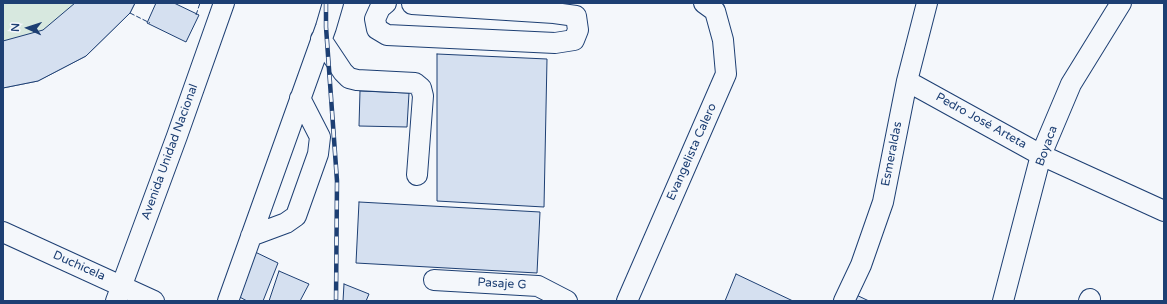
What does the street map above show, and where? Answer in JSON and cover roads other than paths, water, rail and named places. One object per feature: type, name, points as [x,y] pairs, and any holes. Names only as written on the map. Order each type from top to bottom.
[{"type":"street","name":"Avenida Unidad Nacional","points":[[118,293],[177,136],[224,3]]},
{"type":"street","points":[[228,301],[333,3]]},
{"type":"street","points":[[386,3],[380,8],[375,19],[377,30],[387,35],[555,43],[574,40],[578,30],[576,16],[554,13],[407,3]]},
{"type":"street","name":"Evangelista Calero","points":[[627,301],[726,74],[723,40],[715,11],[704,3]]},
{"type":"street","name":"Esmeraldas","points":[[844,301],[862,265],[883,202],[907,81],[927,3]]},
{"type":"street","name":"Boyaca","points":[[1003,301],[1041,155],[1071,84],[1121,3]]},
{"type":"street","points":[[321,39],[343,72],[349,78],[356,80],[415,83],[421,88],[423,96],[417,175]]},
{"type":"street","name":"Pedro José Arteta","points":[[907,81],[1041,155],[1164,211]]},
{"type":"street","points":[[251,236],[286,223],[296,216],[318,154],[320,137],[300,98]]},
{"type":"street","name":"Duchicela","points":[[3,232],[118,293],[154,301]]},
{"type":"street","name":"Pasaje G","points":[[434,280],[538,286],[567,301]]},
{"type":"railway","points":[[326,3],[326,27],[337,181],[336,301]]}]
